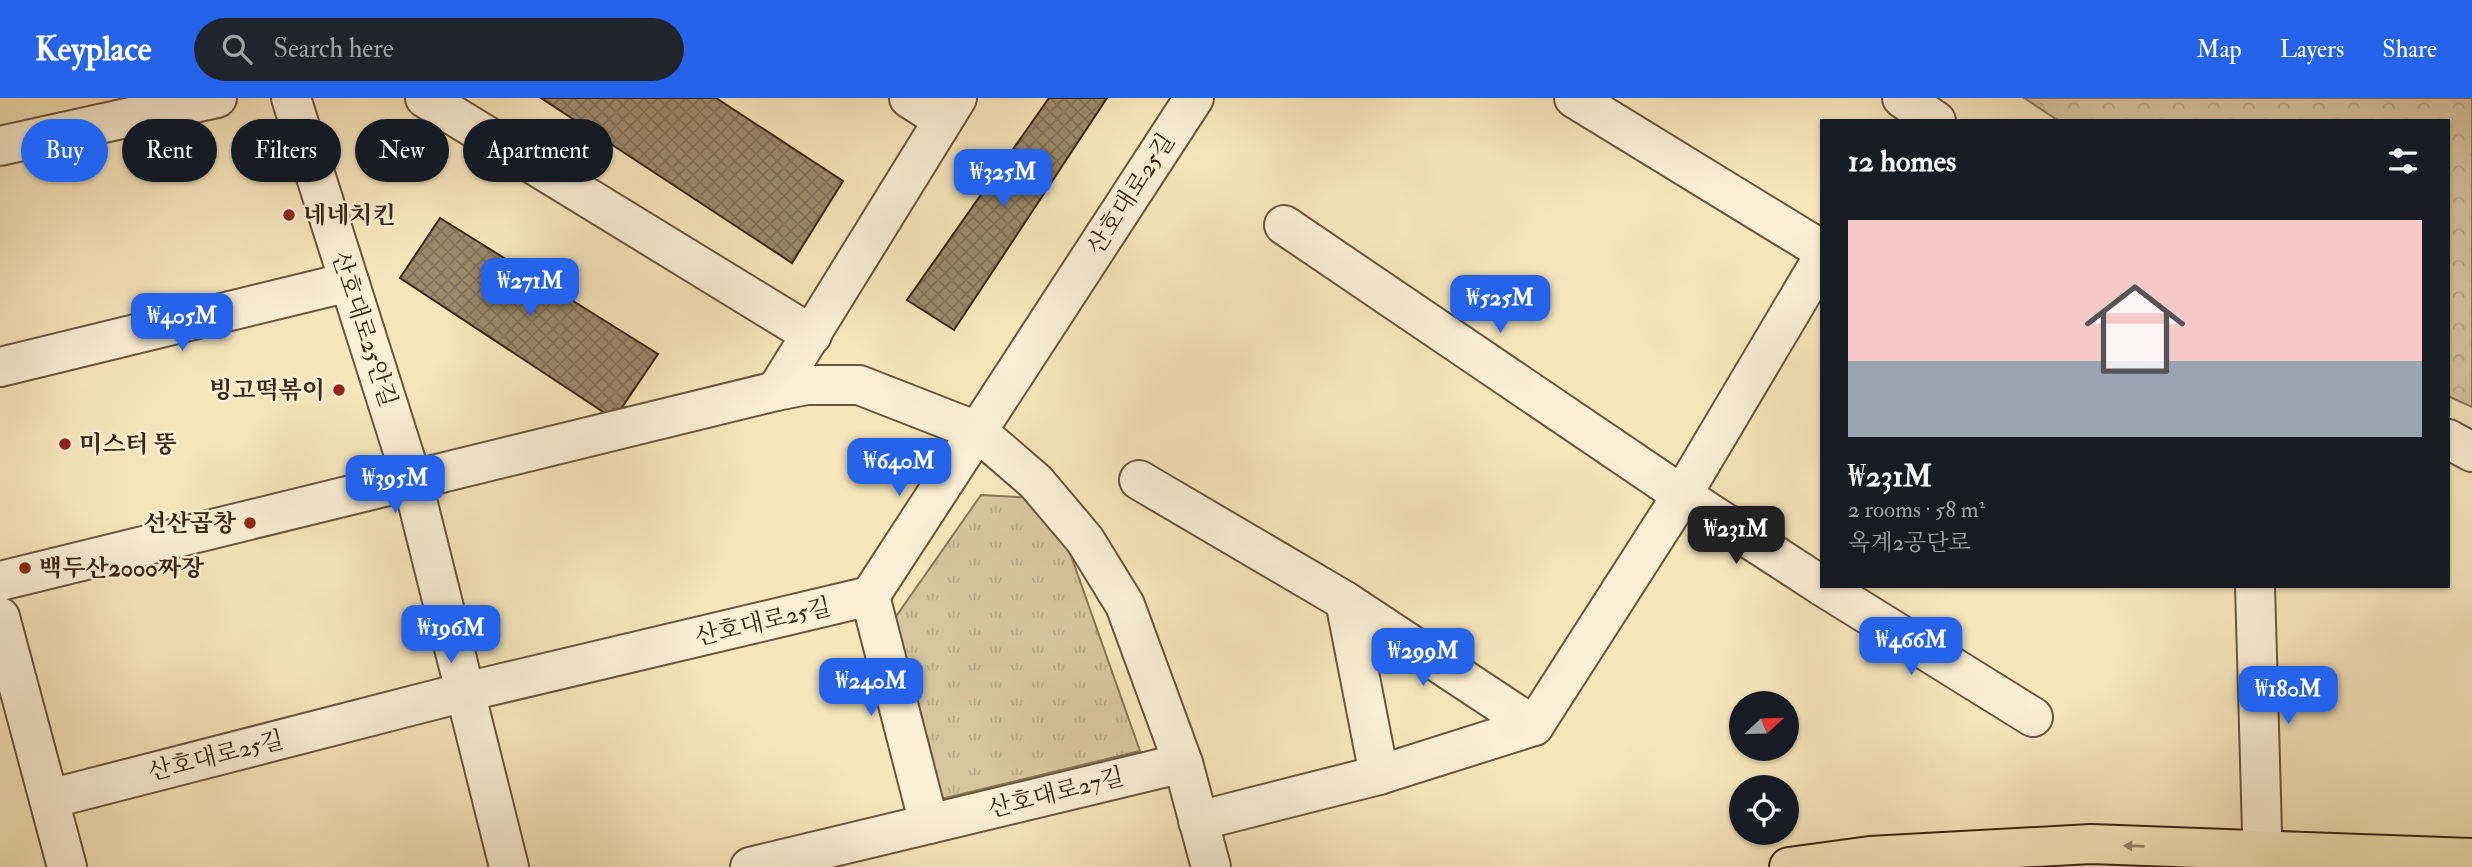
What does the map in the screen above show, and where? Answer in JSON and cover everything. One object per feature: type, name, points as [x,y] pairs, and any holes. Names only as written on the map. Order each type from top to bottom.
[{"type":"main road","points":[[1789,867],[1870,856],[2091,844],[2263,858],[2472,858]]},
{"type":"street","points":[[0,146],[217,98]]},
{"type":"street","name":"산호대로25안길","points":[[291,98],[412,480]]},
{"type":"street","points":[[425,98],[812,335]]},
{"type":"street","points":[[776,391],[950,109],[909,98]]},
{"type":"street","name":"산호대로25길","points":[[49,799],[465,692],[870,596],[1194,98]]},
{"type":"street","points":[[1574,98],[1820,249]]},
{"type":"street","points":[[1902,98],[1933,119]]},
{"type":"street","points":[[1284,225],[1682,495],[1820,585]]},
{"type":"street","points":[[1198,821],[1379,775],[1534,726],[1682,495],[1820,262]]},
{"type":"street","points":[[0,367],[349,282]]},
{"type":"street","points":[[0,582],[776,391],[807,385],[859,385],[977,431],[1036,482],[1085,540],[1125,605],[1183,762],[1210,867]]},
{"type":"street","points":[[2450,440],[2472,452]]},
{"type":"street","points":[[412,480],[509,867]]},
{"type":"street","points":[[1139,480],[1345,601],[1534,726]]},
{"type":"street","points":[[1825,588],[2032,717]]},
{"type":"street","points":[[2255,588],[2263,858]]},
{"type":"street","points":[[870,596],[929,824]]},
{"type":"street","points":[[1345,601],[1379,775]]},
{"type":"street","points":[[0,617],[67,867]]},
{"type":"street","name":"산호대로27길","points":[[750,867],[1183,762]]},
{"type":"green space","points":[[2024,98],[2472,98],[2472,407],[2450,397],[2450,119],[2056,119]]},
{"type":"green space","points":[[981,495],[1035,498],[1069,550],[1140,751],[941,799],[895,618]]},
{"type":"building","points":[[541,98],[716,98],[843,181],[792,263],[613,145],[613,119],[573,119]]},
{"type":"building","points":[[1049,98],[1107,98],[954,330],[907,300]]},
{"type":"building","points":[[440,218],[658,354],[614,419],[400,278]]},
{"type":"place","name":"네네치킨","points":[[289,215]]},
{"type":"place","name":"빙고떡볶이","points":[[339,390]]},
{"type":"place","name":"미스터 뚱","points":[[65,444]]},
{"type":"place","name":"선산곱창","points":[[250,523]]},
{"type":"place","name":"백두산2000짜장","points":[[25,568]]}]
